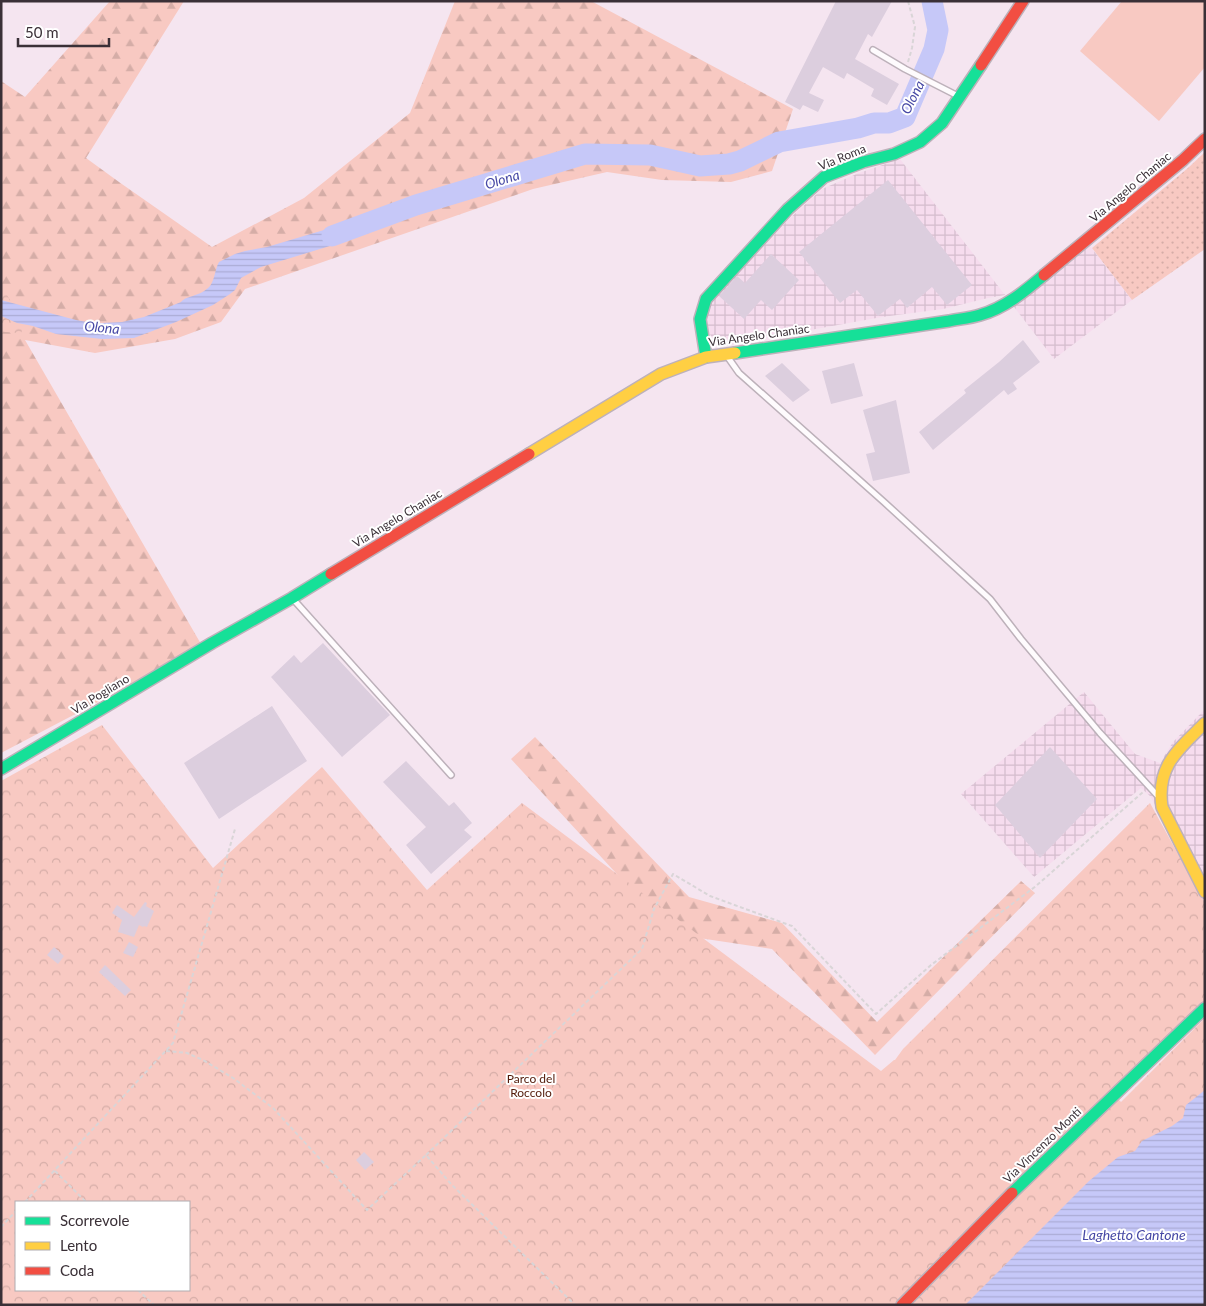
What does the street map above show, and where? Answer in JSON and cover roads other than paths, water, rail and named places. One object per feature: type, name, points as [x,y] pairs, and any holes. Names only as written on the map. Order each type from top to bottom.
[{"type":"street","name":"Via Roma","points":[[706,357],[700,319],[706,299],[713,290],[788,209],[824,177],[863,162],[894,154],[920,142],[942,123],[1023,1]]},
{"type":"street","name":"Via Angelo Chaniac","points":[[212,643],[292,598],[661,374],[706,357],[726,353],[949,322],[996,309],[1037,282],[1183,160],[1205,139]]},
{"type":"street","name":"Via Pogliano","points":[[1,769],[212,643]]},
{"type":"street","points":[[1205,722],[1172,758],[1163,772],[1159,797],[1162,807],[1205,892]]},
{"type":"street","name":"Via Vincenzo Monti","points":[[902,1305],[1010,1195],[1205,1008]]},
{"type":"lane","points":[[873,50],[959,97]]},
{"type":"lane","points":[[726,353],[739,373],[990,599],[1100,733],[1159,797]]},
{"type":"lane","points":[[292,598],[451,775]]},
{"type":"water","points":[[351,219],[362,234],[343,242],[261,267],[241,278],[235,290],[213,305],[134,338],[102,339],[56,334],[17,323],[1,316],[1,300],[93,323],[122,322],[144,317],[206,290],[212,283],[219,262],[235,254],[267,247],[324,230]]},
{"type":"water","name":"Laghetto Cantone","points":[[1205,1090],[1205,1305],[965,1305],[1089,1181],[1118,1157],[1135,1151],[1142,1141],[1172,1126],[1183,1118],[1186,1105]]},
{"type":"waterway","name":"Olona","points":[[332,236],[416,205],[585,154],[650,155],[700,166],[729,164],[740,161],[779,142],[858,128],[874,123],[889,123],[905,117],[934,49],[938,30],[932,1]]},
{"type":"park label","name":"Parco del Roccolo","points":[[531,1085]]}]
